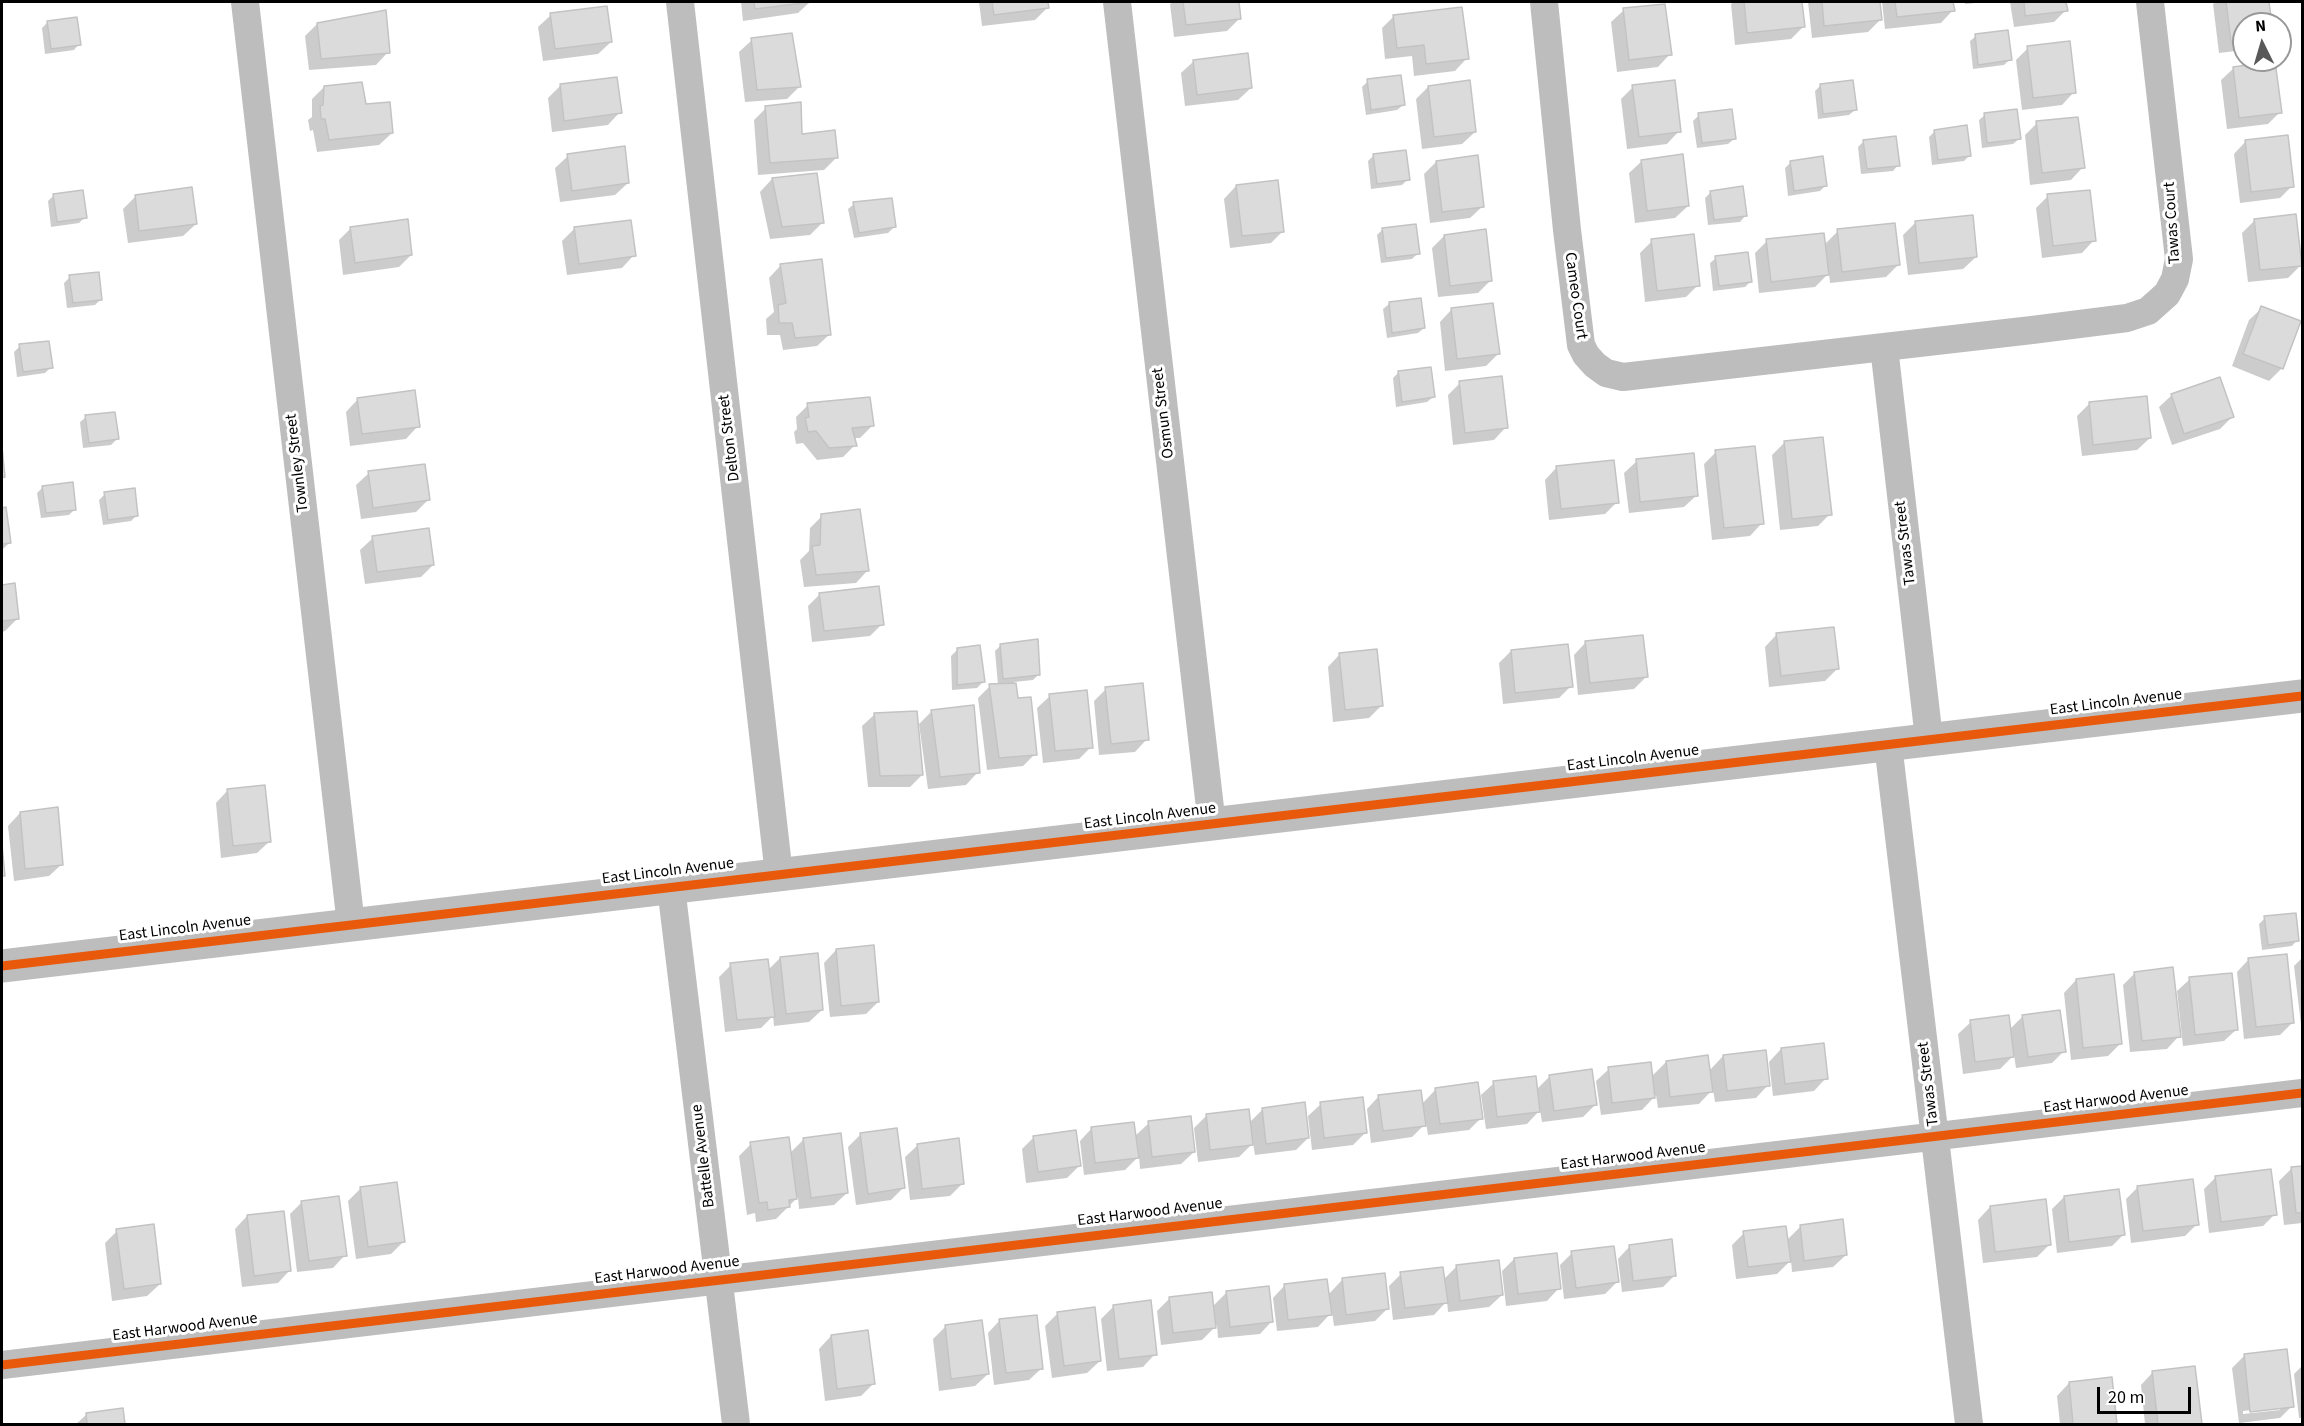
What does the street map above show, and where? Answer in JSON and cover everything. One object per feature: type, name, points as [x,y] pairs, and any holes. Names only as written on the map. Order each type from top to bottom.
[{"type":"street","name":"Townley Street","points":[[245,2],[351,925]]},
{"type":"street","name":"Delton Street","points":[[680,2],[779,875]]},
{"type":"street","name":"Osmun Street","points":[[1117,2],[1212,825]]},
{"type":"street","name":"Cameo Court","points":[[1544,2],[1579,334],[1586,355],[1595,365],[1606,373],[1623,378],[1884,347]]},
{"type":"street","name":"Tawas Court","points":[[1884,347],[2127,318],[2148,311],[2167,294],[2175,279],[2179,259],[2150,2]]},
{"type":"street","name":"Tawas Street","points":[[1884,347],[1929,740]]},
{"type":"street","name":"East Lincoln Avenue","points":[[2,966],[2302,696]]},
{"type":"street","name":"Tawas Street","points":[[1888,744],[1969,1425]]},
{"type":"street","name":"Battelle Avenue","points":[[671,887],[736,1425]]},
{"type":"street","name":"East Harwood Avenue","points":[[2,1365],[2302,1093]]},
{"type":"building","points":[[754,2],[812,2],[755,9]]},
{"type":"building","points":[[992,2],[1048,2],[1049,8],[994,15]]},
{"type":"building","points":[[1183,2],[1239,2],[1241,19],[1186,25]]},
{"type":"building","points":[[1744,2],[1802,2],[1805,27],[1747,33]]},
{"type":"building","points":[[1822,2],[1880,2],[1882,20],[1824,26]]},
{"type":"building","points":[[1895,2],[1953,2],[1955,11],[1897,17]]},
{"type":"building","points":[[2024,2],[2066,2],[2068,11],[2025,16]]},
{"type":"building","points":[[2226,2],[2269,2],[2270,12],[2232,12],[2231,42]]},
{"type":"building","points":[[1665,4],[1672,55],[1629,60],[1623,8]]},
{"type":"building","points":[[607,6],[612,42],[555,49],[550,13]]},
{"type":"building","points":[[1462,7],[1469,59],[1426,64],[1424,45],[1397,48],[1393,15]]},
{"type":"building","points":[[386,10],[390,53],[321,59],[317,23]]},
{"type":"building","points":[[77,17],[81,45],[51,49],[47,21]]},
{"type":"building","points":[[2008,30],[2012,60],[1978,65],[1975,34]]},
{"type":"building","points":[[792,33],[801,87],[757,90],[751,38]]},
{"type":"building","points":[[2070,41],[2076,93],[2033,98],[2027,46]]},
{"type":"building","points":[[1248,53],[1252,88],[1197,95],[1193,60]]},
{"type":"building","points":[[2234,72],[2276,72],[2282,113],[2239,118]]},
{"type":"building","points":[[1401,75],[1405,105],[1371,110],[1367,79]]},
{"type":"building","points":[[617,77],[622,113],[564,121],[560,84]]},
{"type":"building","points":[[1470,80],[1476,132],[1434,137],[1428,86]]},
{"type":"building","points":[[1675,80],[1681,132],[1639,137],[1632,85]]},
{"type":"building","points":[[1853,80],[1857,110],[1823,114],[1820,84]]},
{"type":"building","points":[[362,82],[366,104],[390,102],[393,133],[329,140],[325,119],[321,119],[320,106],[323,105],[324,86]]},
{"type":"building","points":[[801,102],[802,134],[835,130],[838,158],[770,163],[765,106]]},
{"type":"building","points":[[1732,109],[1736,139],[1702,143],[1698,113]]},
{"type":"building","points":[[2017,109],[2021,139],[1987,143],[1984,113]]},
{"type":"building","points":[[2078,117],[2085,168],[2042,173],[2036,121]]},
{"type":"building","points":[[1967,125],[1971,156],[1938,160],[1934,130]]},
{"type":"building","points":[[2288,135],[2294,187],[2251,192],[2245,140]]},
{"type":"building","points":[[1896,136],[1900,166],[1867,169],[1863,140]]},
{"type":"building","points":[[625,146],[629,183],[572,191],[567,154]]},
{"type":"building","points":[[1406,150],[1410,180],[1377,184],[1373,154]]},
{"type":"building","points":[[1683,154],[1689,206],[1647,211],[1641,160]]},
{"type":"building","points":[[1478,155],[1484,207],[1442,212],[1436,161]]},
{"type":"building","points":[[1823,156],[1827,186],[1794,191],[1790,161]]},
{"type":"building","points":[[817,173],[824,223],[782,227],[772,178]]},
{"type":"building","points":[[1278,180],[1284,232],[1242,236],[1236,185]]},
{"type":"building","points":[[1743,186],[1747,216],[1714,220],[1710,191]]},
{"type":"building","points":[[192,187],[197,224],[139,231],[135,195]]},
{"type":"building","points":[[83,190],[87,218],[57,222],[53,194]]},
{"type":"building","points":[[2090,190],[2096,241],[2053,246],[2047,194]]},
{"type":"building","points":[[892,198],[896,227],[859,233],[853,202]]},
{"type":"building","points":[[2296,214],[2302,266],[2260,270],[2254,219]]},
{"type":"building","points":[[1973,215],[1977,257],[1919,263],[1915,221]]},
{"type":"building","points":[[408,219],[412,255],[355,263],[350,227]]},
{"type":"building","points":[[631,220],[636,256],[579,264],[574,227]]},
{"type":"building","points":[[1895,223],[1900,265],[1842,272],[1837,229]]},
{"type":"building","points":[[1416,224],[1420,254],[1386,258],[1382,228]]},
{"type":"building","points":[[1486,229],[1492,281],[1450,286],[1444,235]]},
{"type":"building","points":[[1824,233],[1829,275],[1771,282],[1766,239]]},
{"type":"building","points":[[1694,234],[1700,286],[1657,291],[1651,239]]},
{"type":"building","points":[[1748,252],[1752,282],[1719,286],[1715,256]]},
{"type":"building","points":[[822,259],[831,335],[795,338],[792,323],[779,323],[778,305],[786,303],[780,264]]},
{"type":"building","points":[[99,272],[102,300],[73,303],[69,275]]},
{"type":"building","points":[[1421,298],[1425,328],[1392,333],[1389,302]]},
{"type":"building","points":[[1493,303],[1500,354],[1457,359],[1451,308]]},
{"type":"building","points":[[2261,306],[2301,321],[2283,369],[2243,354]]},
{"type":"building","points":[[49,341],[53,368],[23,372],[19,344]]},
{"type":"building","points":[[1431,367],[1435,397],[1402,402],[1398,371]]},
{"type":"building","points":[[1502,376],[1508,428],[1465,433],[1459,381]]},
{"type":"building","points":[[2220,377],[2234,417],[2184,434],[2171,394]]},
{"type":"building","points":[[415,390],[420,427],[362,434],[357,398]]},
{"type":"building","points":[[2147,396],[2151,438],[2093,445],[2089,402]]},
{"type":"building","points":[[870,397],[874,426],[852,428],[857,446],[829,448],[816,431],[808,432],[805,418],[809,417],[807,403]]},
{"type":"building","points":[[115,412],[119,439],[89,443],[85,415]]},
{"type":"building","points":[[1823,437],[1832,515],[1792,519],[1784,441]]},
{"type":"building","points":[[1755,446],[1764,524],[1724,528],[1715,450]]},
{"type":"building","points":[[2,447],[5,477],[2,478]]},
{"type":"building","points":[[1694,453],[1698,496],[1640,502],[1636,459]]},
{"type":"building","points":[[1614,460],[1619,503],[1561,509],[1556,466]]},
{"type":"building","points":[[425,464],[430,500],[373,508],[368,471]]},
{"type":"building","points":[[73,482],[76,510],[46,513],[42,486]]},
{"type":"building","points":[[135,488],[138,516],[108,520],[104,492]]},
{"type":"building","points":[[6,507],[11,543],[2,544],[2,508]]},
{"type":"building","points":[[860,509],[869,571],[816,575],[812,546],[820,545],[821,514]]},
{"type":"building","points":[[429,528],[434,565],[377,572],[372,536]]},
{"type":"building","points":[[15,583],[19,619],[2,621],[2,585]]},
{"type":"building","points":[[879,586],[884,625],[824,631],[819,593]]},
{"type":"building","points":[[1834,627],[1839,669],[1781,676],[1776,633]]},
{"type":"building","points":[[1643,635],[1648,677],[1590,683],[1585,641]]},
{"type":"building","points":[[1038,639],[1040,675],[1003,679],[1000,644]]},
{"type":"building","points":[[1568,644],[1573,687],[1515,693],[1511,650]]},
{"type":"building","points":[[980,645],[985,682],[957,685],[957,648]]},
{"type":"building","points":[[1377,649],[1383,706],[1345,710],[1339,653]]},
{"type":"building","points":[[1016,683],[1018,698],[1031,697],[1037,755],[999,758],[989,684]]},
{"type":"building","points":[[1143,683],[1149,740],[1111,744],[1105,687]]},
{"type":"building","points":[[1087,690],[1093,748],[1055,751],[1049,694]]},
{"type":"building","points":[[974,705],[980,773],[940,777],[931,710]]},
{"type":"building","points":[[917,711],[923,775],[880,776],[874,713]]},
{"type":"building","points":[[265,785],[271,842],[233,846],[227,789]]},
{"type":"building","points":[[58,807],[63,865],[25,869],[20,812]]},
{"type":"building","points":[[2,845],[5,876],[2,876]]},
{"type":"building","points":[[2296,913],[2299,941],[2268,945],[2264,916]]},
{"type":"building","points":[[874,945],[879,1002],[841,1006],[836,949]]},
{"type":"building","points":[[818,953],[823,1010],[786,1014],[780,957]]},
{"type":"building","points":[[2287,954],[2294,1023],[2256,1027],[2248,958]]},
{"type":"building","points":[[768,959],[775,1017],[737,1020],[730,963]]},
{"type":"building","points":[[2173,967],[2181,1037],[2142,1041],[2134,972]]},
{"type":"building","points":[[2232,973],[2238,1030],[2195,1035],[2189,977]]},
{"type":"building","points":[[2114,974],[2122,1044],[2083,1048],[2076,979]]},
{"type":"building","points":[[2060,1010],[2066,1052],[2028,1057],[2022,1015]]},
{"type":"building","points":[[2009,1015],[2014,1057],[1975,1062],[1970,1020]]},
{"type":"building","points":[[1824,1043],[1828,1079],[1785,1084],[1781,1048]]},
{"type":"building","points":[[1766,1050],[1770,1086],[1727,1091],[1723,1055]]},
{"type":"building","points":[[1708,1055],[1713,1092],[1670,1097],[1666,1061]]},
{"type":"building","points":[[1651,1062],[1655,1098],[1612,1103],[1608,1067]]},
{"type":"building","points":[[1592,1069],[1597,1105],[1554,1111],[1549,1075]]},
{"type":"building","points":[[1536,1076],[1540,1112],[1497,1117],[1493,1081]]},
{"type":"building","points":[[1478,1082],[1483,1119],[1440,1124],[1435,1088]]},
{"type":"building","points":[[1421,1090],[1426,1126],[1383,1131],[1378,1095]]},
{"type":"building","points":[[1363,1097],[1367,1133],[1324,1138],[1320,1102]]},
{"type":"building","points":[[1305,1102],[1309,1138],[1266,1144],[1262,1108]]},
{"type":"building","points":[[1249,1109],[1253,1145],[1210,1150],[1206,1114]]},
{"type":"building","points":[[1191,1116],[1195,1152],[1152,1157],[1148,1121]]},
{"type":"building","points":[[1134,1122],[1139,1158],[1095,1163],[1091,1127]]},
{"type":"building","points":[[897,1128],[905,1188],[868,1194],[860,1133]]},
{"type":"building","points":[[1076,1130],[1081,1166],[1038,1172],[1033,1136]]},
{"type":"building","points":[[841,1133],[848,1193],[811,1198],[803,1138]]},
{"type":"building","points":[[789,1137],[797,1199],[789,1200],[790,1207],[768,1210],[767,1202],[759,1203],[750,1142]]},
{"type":"building","points":[[959,1138],[964,1184],[922,1189],[917,1144]]},
{"type":"building","points":[[2302,1166],[2302,1213],[2296,1213],[2291,1167]]},
{"type":"building","points":[[2271,1169],[2277,1215],[2221,1222],[2215,1176]]},
{"type":"building","points":[[2193,1179],[2199,1225],[2143,1231],[2137,1186]]},
{"type":"building","points":[[397,1182],[405,1242],[368,1247],[360,1187]]},
{"type":"building","points":[[2119,1189],[2125,1235],[2069,1242],[2064,1196]]},
{"type":"building","points":[[339,1196],[347,1256],[309,1261],[301,1201]]},
{"type":"building","points":[[2046,1199],[2051,1245],[1995,1252],[1990,1206]]},
{"type":"building","points":[[284,1211],[291,1271],[254,1276],[247,1215]]},
{"type":"building","points":[[1843,1219],[1847,1255],[1804,1261],[1800,1225]]},
{"type":"building","points":[[154,1224],[161,1284],[124,1289],[116,1229]]},
{"type":"building","points":[[1786,1226],[1791,1262],[1748,1267],[1743,1231]]},
{"type":"building","points":[[1672,1239],[1676,1276],[1633,1281],[1629,1245]]},
{"type":"building","points":[[1614,1246],[1619,1282],[1576,1288],[1571,1251]]},
{"type":"building","points":[[1557,1253],[1561,1289],[1518,1294],[1514,1258]]},
{"type":"building","points":[[1499,1260],[1503,1295],[1460,1301],[1456,1265]]},
{"type":"building","points":[[1443,1267],[1448,1303],[1405,1308],[1400,1272]]},
{"type":"building","points":[[1385,1273],[1389,1309],[1346,1315],[1342,1278]]},
{"type":"building","points":[[1327,1279],[1332,1315],[1288,1320],[1284,1284]]},
{"type":"building","points":[[1269,1286],[1273,1322],[1230,1327],[1226,1291]]},
{"type":"building","points":[[1212,1292],[1216,1328],[1173,1333],[1169,1297]]},
{"type":"building","points":[[1151,1300],[1157,1355],[1119,1359],[1113,1305]]},
{"type":"building","points":[[1095,1307],[1101,1361],[1064,1366],[1057,1312]]},
{"type":"building","points":[[1037,1315],[1043,1369],[1006,1373],[999,1319]]},
{"type":"building","points":[[982,1320],[989,1374],[951,1379],[945,1325]]},
{"type":"building","points":[[868,1330],[875,1384],[837,1389],[831,1335]]},
{"type":"building","points":[[2287,1349],[2294,1407],[2250,1412],[2244,1354]]},
{"type":"building","points":[[2195,1366],[2202,1424],[2158,1424],[2152,1371]]},
{"type":"building","points":[[2112,1377],[2117,1424],[2073,1424],[2069,1382]]},
{"type":"building","points":[[123,1408],[125,1424],[87,1424],[86,1413]]},
{"type":"cycle path","points":[[2,966],[2302,696]]},
{"type":"cycle path","points":[[2,1365],[2302,1093]]}]
